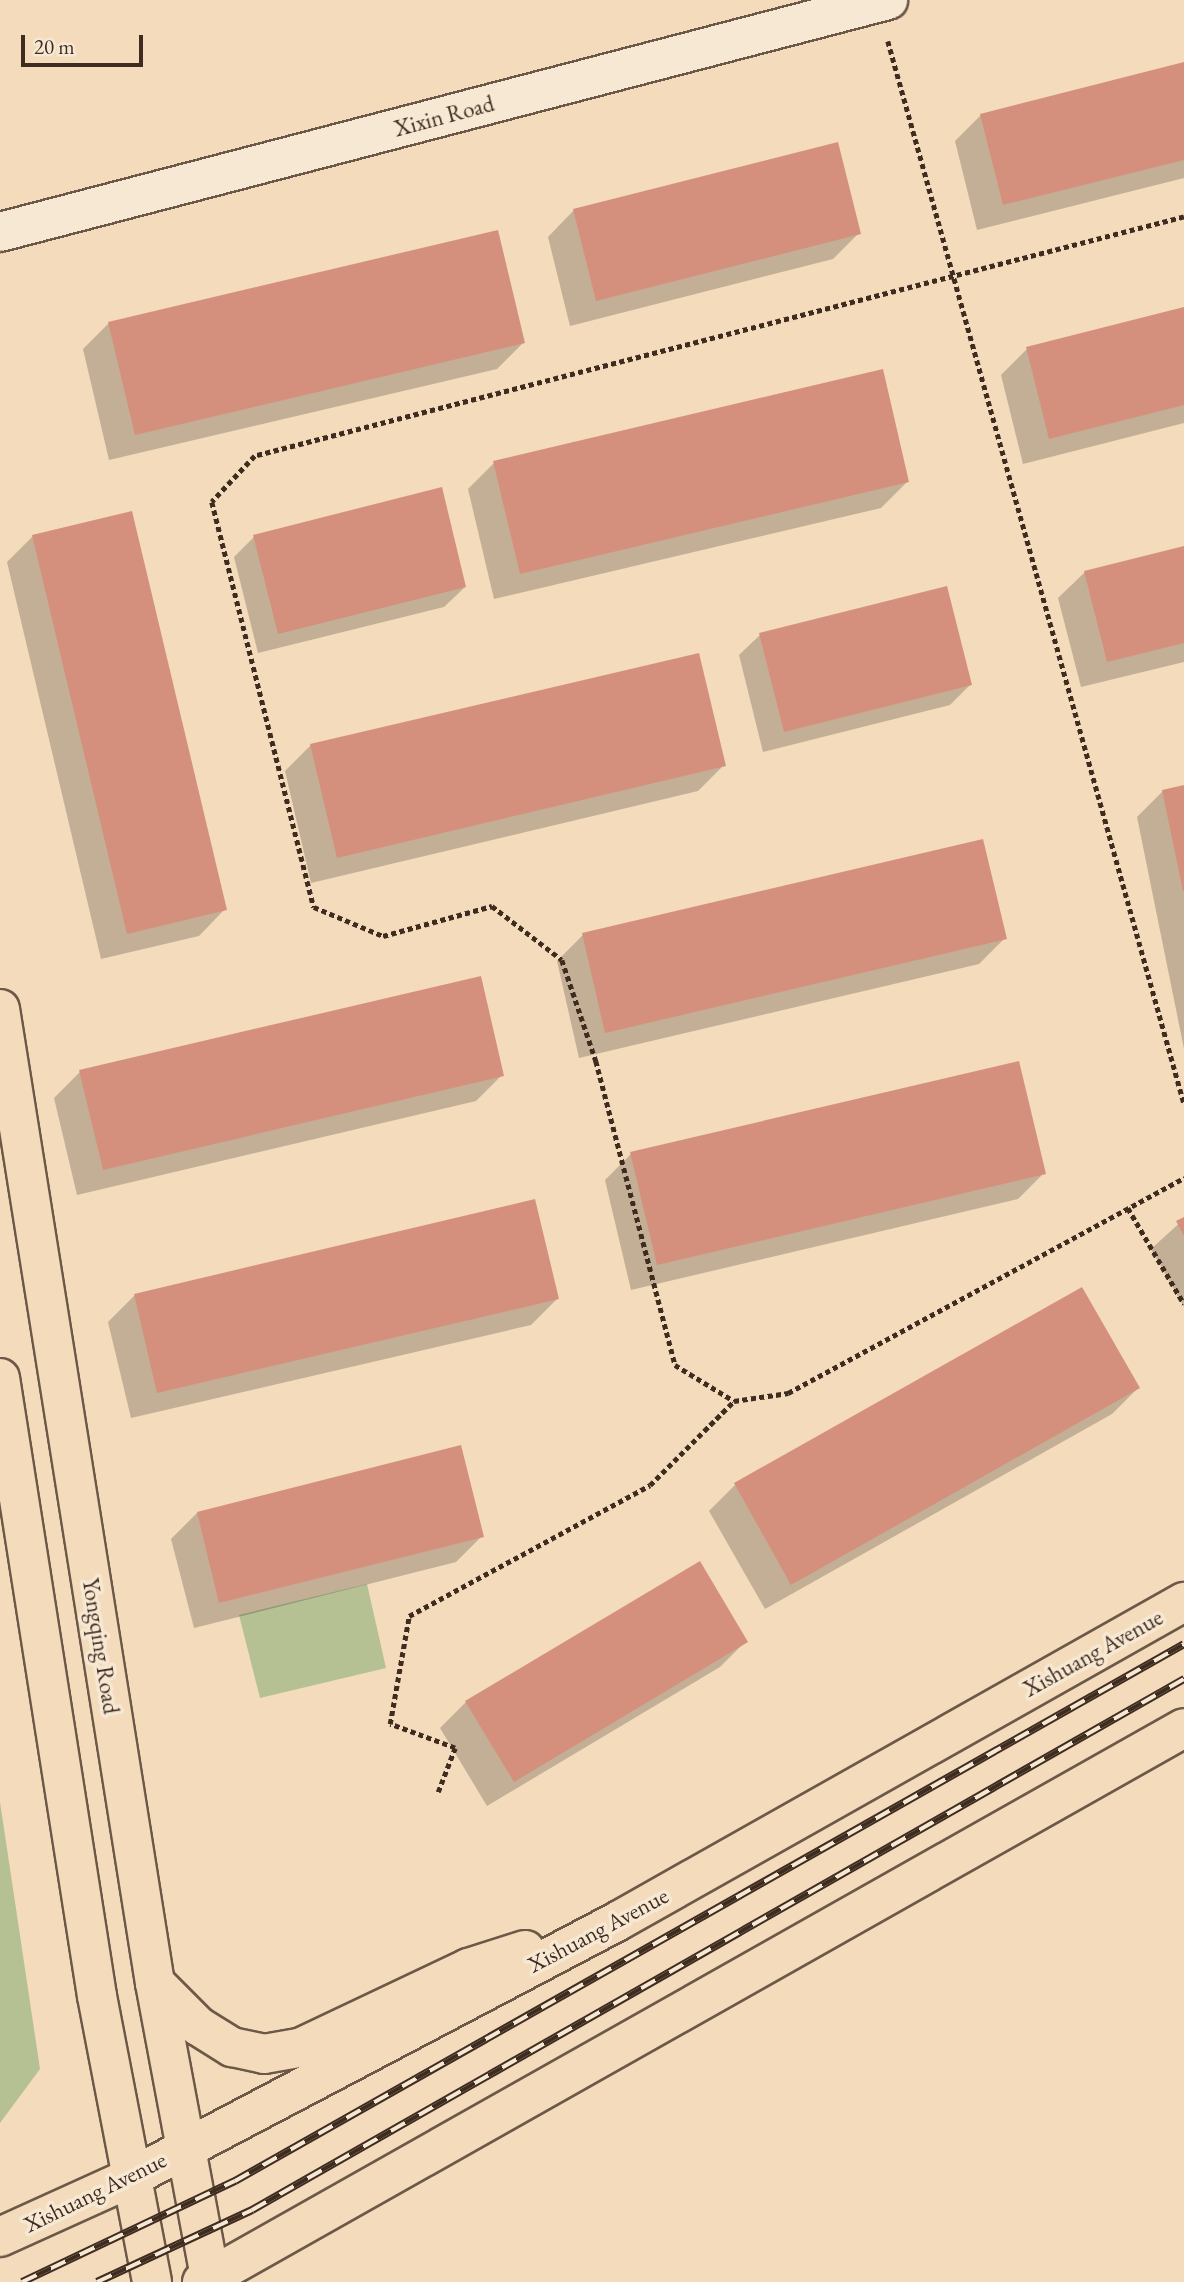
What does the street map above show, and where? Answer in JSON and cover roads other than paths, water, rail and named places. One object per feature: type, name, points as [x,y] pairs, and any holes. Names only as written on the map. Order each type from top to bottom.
[{"type":"main road","name":"Yongqing Road","points":[[0,1009],[155,1983],[208,2281]]},
{"type":"main road","points":[[0,1378],[131,2178],[152,2282]]},
{"type":"main road","name":"Xishuang Avenue","points":[[0,2237],[131,2178],[618,1921],[1184,1602]]},
{"type":"main road","points":[[208,2281],[1184,1728]]},
{"type":"main road","points":[[155,1983],[198,2026],[232,2047],[264,2054],[302,2047],[468,1968],[618,1921]]},
{"type":"street","name":"Xixin Road","points":[[0,232],[882,1]]},
{"type":"railway","points":[[22,2282],[235,2181],[1184,1644]]},
{"type":"railway","points":[[97,2282],[252,2210],[1184,1679]]}]
